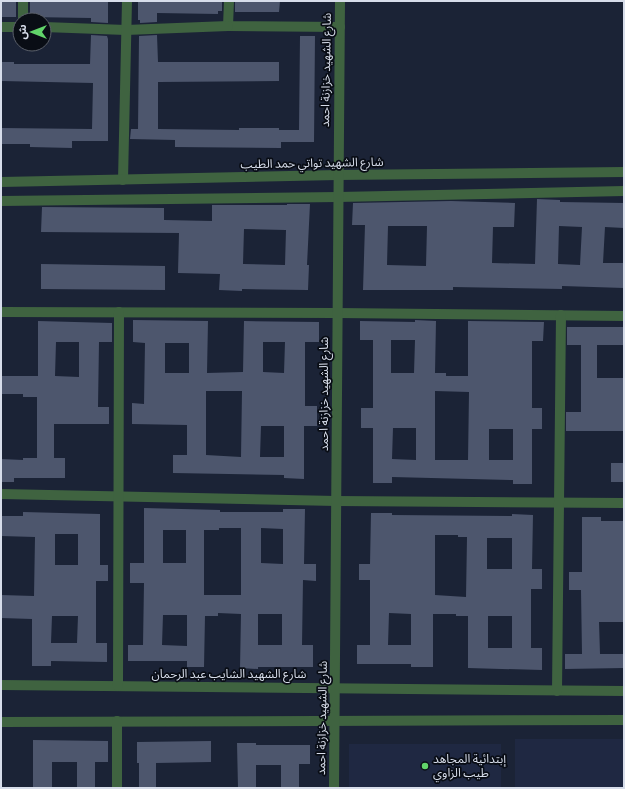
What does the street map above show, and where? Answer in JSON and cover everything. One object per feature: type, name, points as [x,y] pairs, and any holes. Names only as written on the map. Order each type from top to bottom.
[{"type":"street","points":[[23,1],[23,12]]},
{"type":"street","points":[[123,180],[127,1]]},
{"type":"street","points":[[228,1],[228,26]]},
{"type":"street","name":"شارع الشهيد خزازنة احمد","points":[[334,788],[340,1]]},
{"type":"street","points":[[52,28],[126,30],[228,26],[340,28]]},
{"type":"street","points":[[1,27],[12,27]]},
{"type":"street","name":"شارع الشهيد تواتي حمد الطيب","points":[[1,182],[338,175],[624,172]]},
{"type":"street","points":[[1,201],[338,197],[624,191]]},
{"type":"street","points":[[1,312],[624,316]]},
{"type":"street","points":[[118,686],[119,312]]},
{"type":"street","points":[[557,691],[561,315]]},
{"type":"street","points":[[1,494],[336,501],[624,504]]},
{"type":"street","name":"شارع الشهيد الشايب عبد الرحمان","points":[[1,685],[624,691]]},
{"type":"street","points":[[1,722],[624,720]]},
{"type":"street","points":[[117,721],[117,788]]},
{"type":"shaded area","points":[[515,739],[624,739],[624,788],[515,788]]},
{"type":"shaded area","name":"إبتدائية المجاهد طيب الزاوي","points":[[349,744],[501,744],[501,788],[349,788]]},
{"type":"building","points":[[1,1],[16,1],[16,12],[12,12],[12,17],[1,17]]},
{"type":"building","points":[[30,1],[108,1],[108,23],[91,22],[91,18],[52,17],[52,12],[30,12]]},
{"type":"building","points":[[138,1],[222,1],[222,11],[218,11],[218,14],[157,13],[157,22],[140,23],[140,20],[138,20]]},
{"type":"building","points":[[235,1],[280,1],[279,12],[235,12]]},
{"type":"building","points":[[91,35],[107,36],[108,39],[108,141],[72,141],[72,148],[30,147],[30,144],[1,144],[1,128],[92,129],[93,83],[1,81],[1,62],[14,62],[14,64],[90,64]]},
{"type":"building","points":[[157,35],[158,62],[279,62],[279,81],[158,82],[158,129],[239,130],[239,128],[279,128],[279,130],[299,130],[300,36],[315,36],[314,142],[281,142],[281,148],[175,147],[175,140],[130,139],[131,129],[138,129],[139,36]]},
{"type":"building","points":[[537,199],[560,200],[560,202],[624,203],[624,228],[605,227],[603,263],[624,263],[624,288],[562,286],[562,289],[453,287],[453,290],[363,290],[365,225],[352,225],[353,203],[451,201],[515,203],[514,227],[493,227],[492,263],[535,264]],"holes":[[[388,226],[427,226],[426,266],[387,265]],[[559,226],[582,227],[580,265],[558,264]]]},
{"type":"building","points":[[310,204],[307,265],[309,265],[308,290],[219,290],[220,274],[178,273],[179,233],[41,232],[42,207],[164,208],[164,220],[212,221],[212,205]],"holes":[[[244,229],[286,230],[285,265],[243,264]]]},
{"type":"building","points":[[41,264],[165,266],[165,290],[41,289]]},
{"type":"building","points":[[133,320],[208,321],[207,373],[243,372],[244,321],[319,322],[319,342],[305,342],[305,406],[317,406],[317,426],[304,426],[304,479],[284,478],[284,475],[173,473],[173,455],[187,455],[187,425],[132,424],[132,403],[144,404],[145,343],[133,342]],"holes":[[[263,342],[285,342],[284,373],[263,372]],[[165,343],[189,343],[189,373],[165,373]],[[206,391],[242,391],[241,457],[206,455]],[[261,426],[284,426],[284,457],[260,457]]]},
{"type":"building","points":[[415,320],[436,321],[435,373],[446,373],[446,376],[468,376],[468,321],[544,322],[543,341],[532,341],[532,408],[542,408],[542,429],[532,429],[532,484],[513,484],[513,480],[392,477],[392,483],[373,483],[373,428],[361,428],[361,408],[373,408],[373,340],[360,340],[360,321],[415,322]],"holes":[[[391,340],[415,340],[414,373],[391,373]],[[435,391],[469,392],[468,460],[435,460]],[[393,428],[416,428],[416,460],[392,459]],[[489,429],[513,429],[513,460],[489,460]]]},
{"type":"building","points":[[38,321],[112,323],[112,342],[99,342],[98,407],[109,407],[109,424],[54,424],[54,458],[65,458],[65,478],[14,478],[14,482],[1,482],[1,459],[23,460],[23,458],[37,458],[37,397],[23,397],[23,394],[1,394],[1,376],[38,376]],"holes":[[[56,342],[79,342],[79,377],[55,376]]]},
{"type":"building","points":[[567,327],[624,327],[624,345],[597,345],[597,378],[624,378],[624,431],[566,431],[566,412],[581,412],[581,345],[567,345]]},
{"type":"building","points":[[611,463],[624,463],[624,482],[611,482]]},
{"type":"building","points":[[144,508],[220,510],[220,512],[283,512],[283,509],[305,509],[304,564],[316,564],[316,581],[303,580],[302,645],[313,645],[313,667],[258,667],[258,669],[240,668],[241,614],[218,613],[218,616],[205,616],[204,667],[187,667],[187,661],[128,661],[128,645],[143,645],[144,583],[130,583],[130,563],[144,563]],"holes":[[[219,528],[241,528],[241,595],[204,595],[204,530],[219,530]],[[261,528],[283,529],[283,564],[261,563]],[[163,530],[186,530],[186,563],[163,563]],[[258,614],[282,614],[282,645],[258,645]],[[163,615],[187,615],[187,646],[162,645]]]},
{"type":"building","points":[[23,512],[100,514],[100,565],[108,565],[108,581],[96,581],[96,643],[107,643],[107,662],[51,661],[51,666],[32,666],[32,619],[1,618],[1,595],[34,596],[35,537],[1,536],[1,516],[23,516]],"holes":[[[55,534],[78,534],[78,565],[55,565]],[[52,616],[78,616],[77,643],[51,643]]]},
{"type":"building","points":[[371,513],[392,513],[392,515],[533,515],[532,569],[542,569],[542,589],[531,589],[531,648],[542,648],[542,670],[468,668],[468,616],[456,616],[456,614],[433,614],[433,667],[411,667],[411,664],[357,664],[357,645],[370,645],[370,580],[359,580],[359,564],[370,564]],"holes":[[[435,535],[458,535],[458,537],[467,537],[466,597],[435,595]],[[487,538],[512,538],[512,569],[487,569]],[[389,613],[411,614],[411,645],[388,645]],[[488,616],[512,616],[512,648],[488,648]]]},
{"type":"building","points":[[582,517],[601,517],[601,521],[624,521],[624,622],[599,622],[600,654],[624,654],[624,668],[565,669],[565,654],[582,654],[581,590],[569,590],[569,572],[582,572]]},
{"type":"building","points":[[33,740],[108,741],[108,762],[95,762],[95,788],[77,788],[77,762],[52,762],[52,787],[33,787]]},
{"type":"building","points":[[211,741],[211,762],[156,763],[156,788],[139,788],[137,742]]},
{"type":"building","points":[[237,743],[256,743],[256,745],[310,745],[310,764],[299,764],[299,788],[281,788],[281,765],[256,765],[256,788],[238,788]]},
{"type":"place","name":"إبتدائية المجاهد طيب الزاوي","points":[[425,766]]}]
